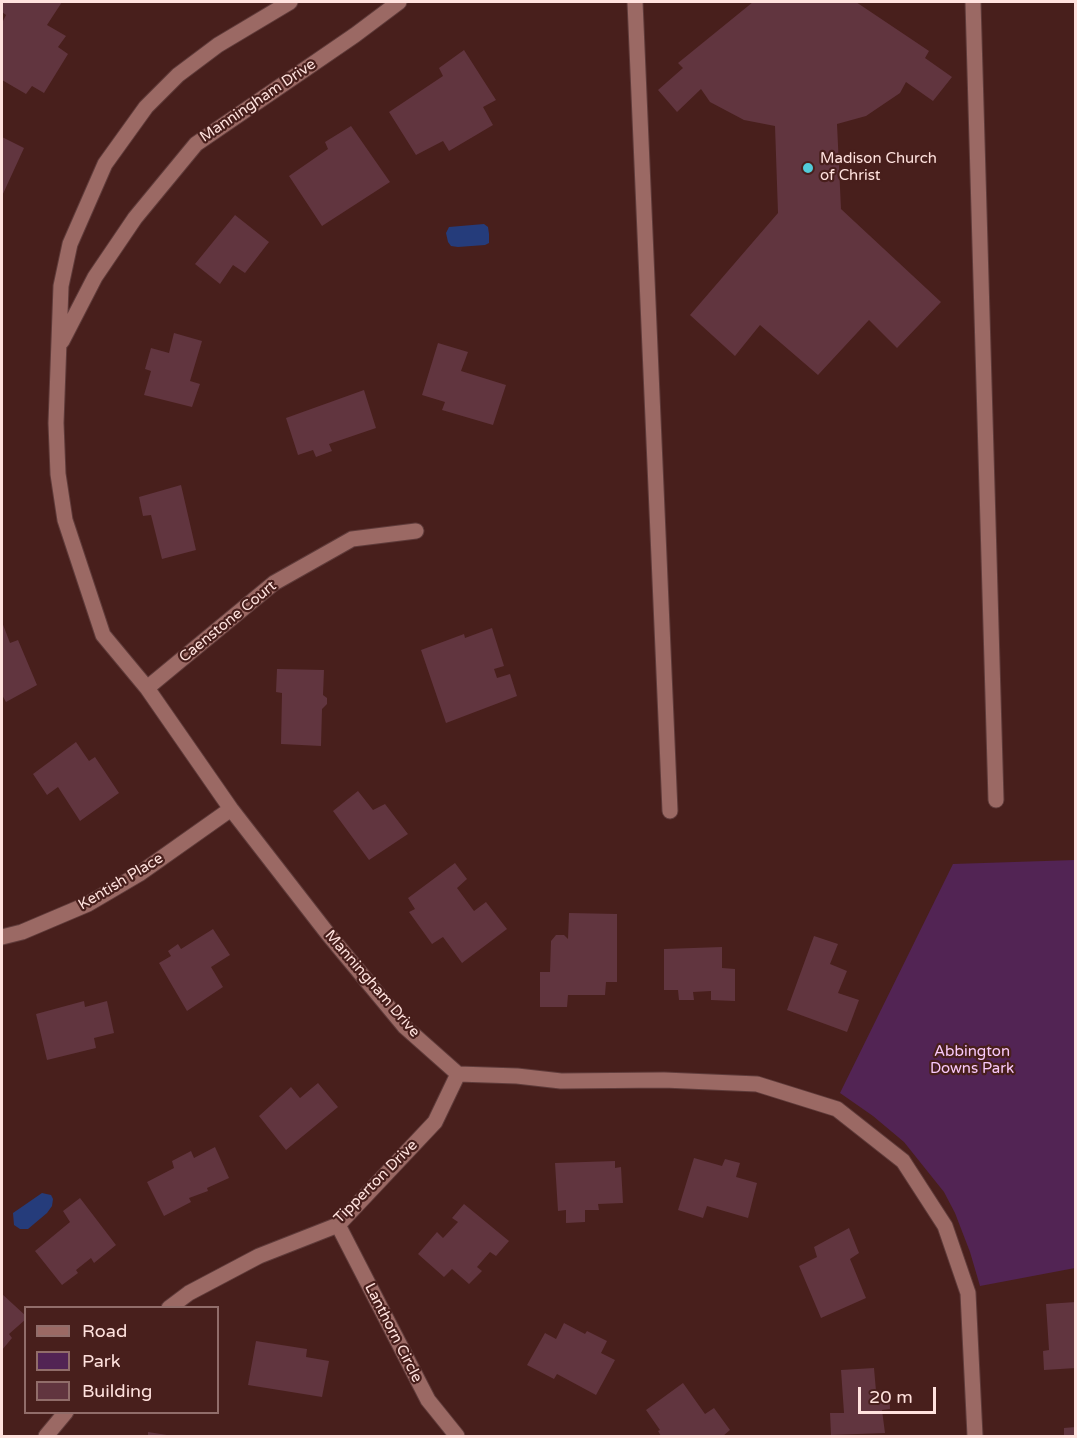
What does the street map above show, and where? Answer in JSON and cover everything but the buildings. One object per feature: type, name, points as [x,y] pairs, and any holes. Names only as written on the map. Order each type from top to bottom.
[{"type":"street","name":"Manningham Drive","points":[[290,2],[218,45],[178,75],[146,107],[105,164],[70,244],[61,286],[61,343],[56,423],[58,474],[65,520],[103,635],[147,688],[231,809],[328,934],[405,1027],[458,1074]]},
{"type":"street","name":"Manningham Drive","points":[[61,343],[95,277],[135,218],[196,144],[355,35],[399,2]]},
{"type":"street","points":[[635,2],[670,811]]},
{"type":"street","points":[[973,2],[996,800]]},
{"type":"street","name":"Caenstone Court","points":[[147,688],[274,583],[352,539],[416,531]]},
{"type":"street","name":"Kentish Place","points":[[2,937],[22,932],[88,904],[139,874],[231,809]]},
{"type":"street","points":[[458,1074],[517,1076],[561,1081],[663,1080],[757,1084],[837,1109],[903,1161],[945,1226],[968,1293],[975,1437]]},
{"type":"street","name":"Tipperton Drive","points":[[172,1306],[189,1293],[259,1256],[338,1225],[435,1122],[458,1074]]},
{"type":"street","name":"Lanthorn Circle","points":[[338,1225],[428,1400],[457,1437]]},
{"type":"street","points":[[46,1437],[65,1414]]},
{"type":"green space","name":"Abbington Downs Park","points":[[1075,860],[1075,1268],[980,1286],[970,1252],[944,1192],[904,1142],[840,1093],[953,864]]},
{"type":"water","points":[[484,224],[488,227],[489,234],[489,243],[485,245],[458,247],[451,246],[448,242],[446,233],[449,227]]},
{"type":"water","points":[[42,1193],[51,1195],[53,1199],[52,1206],[47,1213],[28,1229],[20,1229],[14,1225],[13,1213]]},
{"type":"place","name":"Madison Church of Christ","points":[[808,168]]}]
